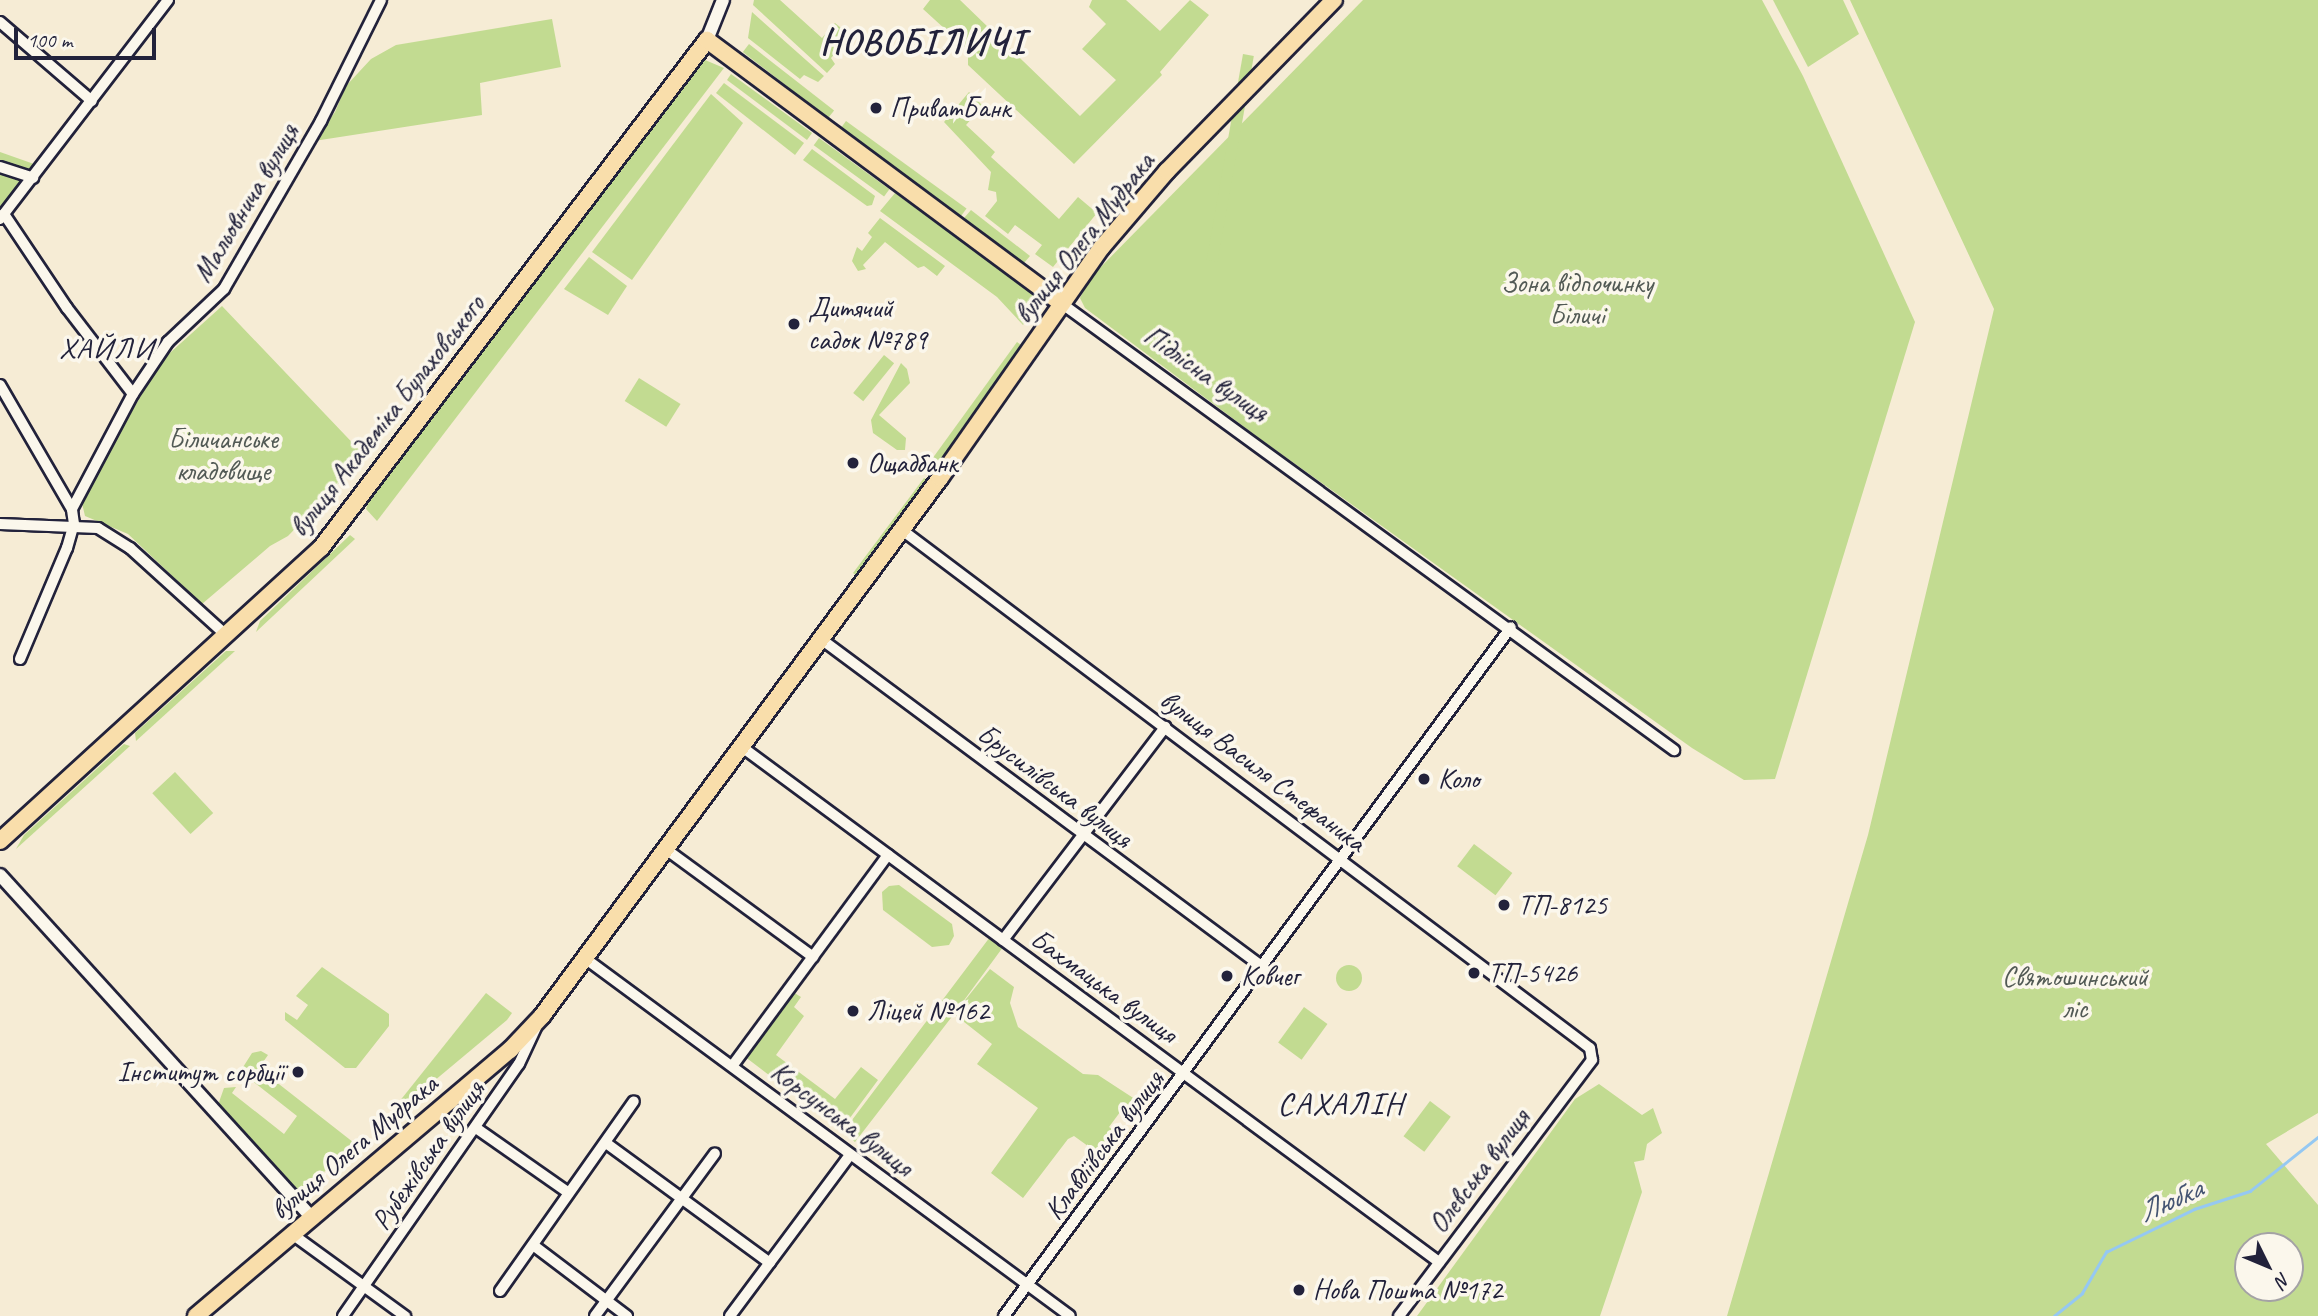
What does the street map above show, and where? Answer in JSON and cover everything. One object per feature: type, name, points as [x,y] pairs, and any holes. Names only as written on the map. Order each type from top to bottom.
[{"type":"main road","name":"вулиця Олега Мудрака","points":[[197,1316],[510,1050],[542,1016],[902,530],[1061,303],[1167,171],[1334,0]]},
{"type":"main road","name":"Підлісна вулиця","points":[[707,40],[1061,303]]},
{"type":"main road","name":"вулиця Академіка Булаховського","points":[[0,842],[227,636],[344,522],[707,40]]},
{"type":"street","points":[[133,394],[2,217],[169,0]]},
{"type":"street","name":"Мальовнича вулиця","points":[[72,509],[133,394],[158,355],[223,289],[321,121],[381,0]]},
{"type":"street","name":"вулиця Академіка Булаховського","points":[[707,40],[723,0]]},
{"type":"street","points":[[0,22],[92,101]]},
{"type":"street","points":[[0,166],[33,178]]},
{"type":"street","name":"Підлісна вулиця","points":[[1061,303],[1511,627],[1674,750]]},
{"type":"street","points":[[0,385],[72,509],[74,524],[20,659]]},
{"type":"street","points":[[0,524],[74,524],[99,528],[117,539],[227,636]]},
{"type":"street","name":"вулиця Василя Стефаника","points":[[902,530],[1342,858],[1593,1054]]},
{"type":"street","name":"Клавдіївська вулиця","points":[[1004,1316],[1186,1075],[1511,627]]},
{"type":"street","name":"Брусилівська вулиця","points":[[821,639],[1081,835],[1264,968]]},
{"type":"street","points":[[1003,940],[1165,727]]},
{"type":"street","name":"Бахмацька вулиця","points":[[742,747],[1439,1262]]},
{"type":"street","points":[[667,850],[813,957]]},
{"type":"street","points":[[733,1065],[888,855]]},
{"type":"street","points":[[0,875],[311,1217]]},
{"type":"street","name":"Корсунська вулиця","points":[[586,959],[1070,1316]]},
{"type":"street","name":"Рубежівська вулиця","points":[[343,1316],[519,1064],[542,1016]]},
{"type":"street","name":"Олевська вулиця","points":[[1399,1316],[1593,1054]]},
{"type":"street","points":[[500,1291],[634,1101]]},
{"type":"street","points":[[476,1128],[569,1193]]},
{"type":"street","points":[[606,1143],[770,1263]]},
{"type":"street","points":[[595,1316],[715,1153]]},
{"type":"street","points":[[730,1316],[850,1155]]},
{"type":"street","points":[[292,1234],[405,1316]]},
{"type":"street","points":[[533,1245],[627,1316]]},
{"type":"green space","points":[[754,0],[780,0],[822,38],[835,23],[851,36],[831,58],[835,64],[827,73],[753,5]]},
{"type":"green space","points":[[930,0],[960,0],[1080,116],[1116,80],[1082,49],[1106,24],[1089,7],[1092,0],[1126,0],[1160,31],[1190,0],[1209,15],[1160,72],[1162,75],[1074,164],[968,65],[968,50],[923,9]]},
{"type":"green space","name":"Зона відпочинку Біличі","points":[[1363,0],[1762,0],[1803,76],[1915,322],[1775,779],[1744,780],[1692,748],[1259,438],[1085,308],[1080,298],[1090,278]]},
{"type":"green space","points":[[1773,0],[1843,0],[1859,34],[1808,67]]},
{"type":"green space","name":"Святошинський ліс","points":[[1850,0],[2318,0],[2318,1113],[2266,1144],[2318,1205],[2318,1316],[1727,1316],[1868,835],[1994,309]]},
{"type":"green space","points":[[752,12],[824,76],[818,82],[804,75],[800,79],[748,38]]},
{"type":"green space","points":[[552,19],[561,67],[480,83],[482,115],[314,141],[335,112],[346,86],[371,59],[396,45]]},
{"type":"green space","points":[[749,44],[834,110],[828,118],[743,52]]},
{"type":"green space","points":[[1243,54],[1254,56],[1218,262],[1207,260]]},
{"type":"green space","points":[[705,60],[724,68],[377,521],[366,509],[369,500],[691,73]]},
{"type":"green space","points":[[731,74],[812,133],[807,140],[727,80]]},
{"type":"green space","points":[[724,83],[804,143],[795,155],[716,93]]},
{"type":"green space","points":[[969,92],[983,106],[966,125],[995,152],[991,157],[1059,219],[1078,197],[1097,213],[1053,267],[1035,254],[1042,245],[1015,225],[1008,234],[985,216],[997,201],[996,192],[988,190],[991,172],[944,122]]},
{"type":"green space","points":[[711,94],[743,123],[632,280],[592,252]]},
{"type":"green space","points":[[846,121],[967,209],[961,216],[841,128]]},
{"type":"green space","points":[[819,138],[889,189],[884,196],[814,145]]},
{"type":"green space","points":[[812,149],[875,196],[872,205],[867,206],[803,160]]},
{"type":"green space","points":[[0,152],[34,164],[0,213]]},
{"type":"green space","points":[[895,193],[1034,294],[1034,308],[1023,325],[997,297],[880,211]]},
{"type":"green space","points":[[971,210],[1030,256],[1024,263],[964,218]]},
{"type":"green space","points":[[880,218],[945,266],[937,276],[924,266],[918,268],[885,242],[863,265],[866,269],[858,271],[852,261],[857,247],[862,251],[872,237],[868,233]]},
{"type":"green space","points":[[589,257],[627,286],[608,315],[564,289]]},
{"type":"green space","name":"Біличанське кладовище","points":[[222,306],[365,456],[288,536],[270,546],[202,604],[128,534],[85,516],[81,499],[161,361]]},
{"type":"green space","points":[[1017,342],[1024,347],[940,463],[933,458]]},
{"type":"green space","points":[[884,355],[894,363],[863,401],[853,393]]},
{"type":"green space","points":[[901,363],[907,369],[910,383],[879,415],[906,438],[905,450],[897,450],[873,433],[871,420]]},
{"type":"green space","points":[[639,378],[681,404],[666,427],[625,401]]},
{"type":"green space","points":[[924,478],[931,482],[861,579],[853,573]]},
{"type":"green space","points":[[350,535],[355,539],[256,632],[260,621]]},
{"type":"green space","points":[[226,651],[235,651],[136,741],[135,733]]},
{"type":"green space","points":[[124,744],[130,746],[16,849],[24,835]]},
{"type":"green space","points":[[175,772],[213,813],[191,834],[152,793]]},
{"type":"green space","points":[[1474,844],[1512,873],[1495,895],[1457,866]]},
{"type":"green space","points":[[899,885],[952,924],[954,936],[949,945],[932,947],[883,910],[882,892],[889,886]]},
{"type":"green space","points":[[993,933],[1006,943],[855,1142],[843,1132]]},
{"type":"green space","points":[[1349,965],[1359,968],[1362,978],[1359,988],[1349,991],[1339,988],[1336,978],[1339,968]]},
{"type":"green space","points":[[322,967],[389,1014],[389,1026],[356,1068],[345,1068],[285,1020],[285,1012],[297,1020],[308,1005],[296,996]]},
{"type":"green space","points":[[990,969],[1014,987],[1010,1003],[1018,1027],[1083,1074],[1098,1075],[1144,1105],[1139,1112],[1126,1104],[1109,1127],[1120,1135],[1099,1154],[1074,1136],[1068,1139],[1023,1198],[991,1173],[1038,1108],[977,1064],[992,1044],[954,1014]]},
{"type":"green space","points":[[793,992],[801,997],[794,1007],[804,1016],[776,1055],[835,1099],[861,1067],[878,1080],[841,1130],[744,1056]]},
{"type":"green space","points":[[486,993],[512,1013],[507,1020],[379,1127]]},
{"type":"green space","points":[[1304,1007],[1327,1024],[1302,1060],[1278,1043]]},
{"type":"green space","points":[[261,1051],[268,1055],[261,1065],[275,1081],[358,1146],[299,1191],[218,1105],[224,1088],[236,1087],[232,1093],[284,1134],[297,1116],[246,1076],[241,1081],[238,1075],[252,1053]]},
{"type":"green space","points":[[1599,1084],[1642,1115],[1653,1108],[1662,1133],[1647,1144],[1644,1160],[1634,1162],[1642,1192],[1600,1316],[1417,1316],[1575,1099]]},
{"type":"green space","points":[[1430,1101],[1451,1117],[1424,1152],[1404,1136]]},
{"type":"waterway","name":"Любка","points":[[2054,1316],[2082,1293],[2106,1252],[2194,1209],[2250,1191],[2318,1137]]},
{"type":"place","name":"ПриватБанк","points":[[876,108]]},
{"type":"place","name":"Дитячий садок №789","points":[[794,324]]},
{"type":"place","name":"Ощадбанк","points":[[853,463]]},
{"type":"place","name":"Коло","points":[[1424,779]]},
{"type":"place","name":"ТП-8125","points":[[1504,905]]},
{"type":"place","name":"ТП-5426","points":[[1474,973]]},
{"type":"place","name":"Ковчег","points":[[1227,976]]},
{"type":"place","name":"Ліцей №162","points":[[853,1011]]},
{"type":"place","name":"Інститут сорбції","points":[[298,1072]]},
{"type":"place","name":"Нова Пошта №172","points":[[1299,1290]]},
{"type":"district","name":"НОВОБІЛИЧІ","points":[[923,42]]},
{"type":"district","name":"ХАЙЛИ","points":[[107,348]]},
{"type":"district","name":"САХАЛІН","points":[[1341,1104]]}]
